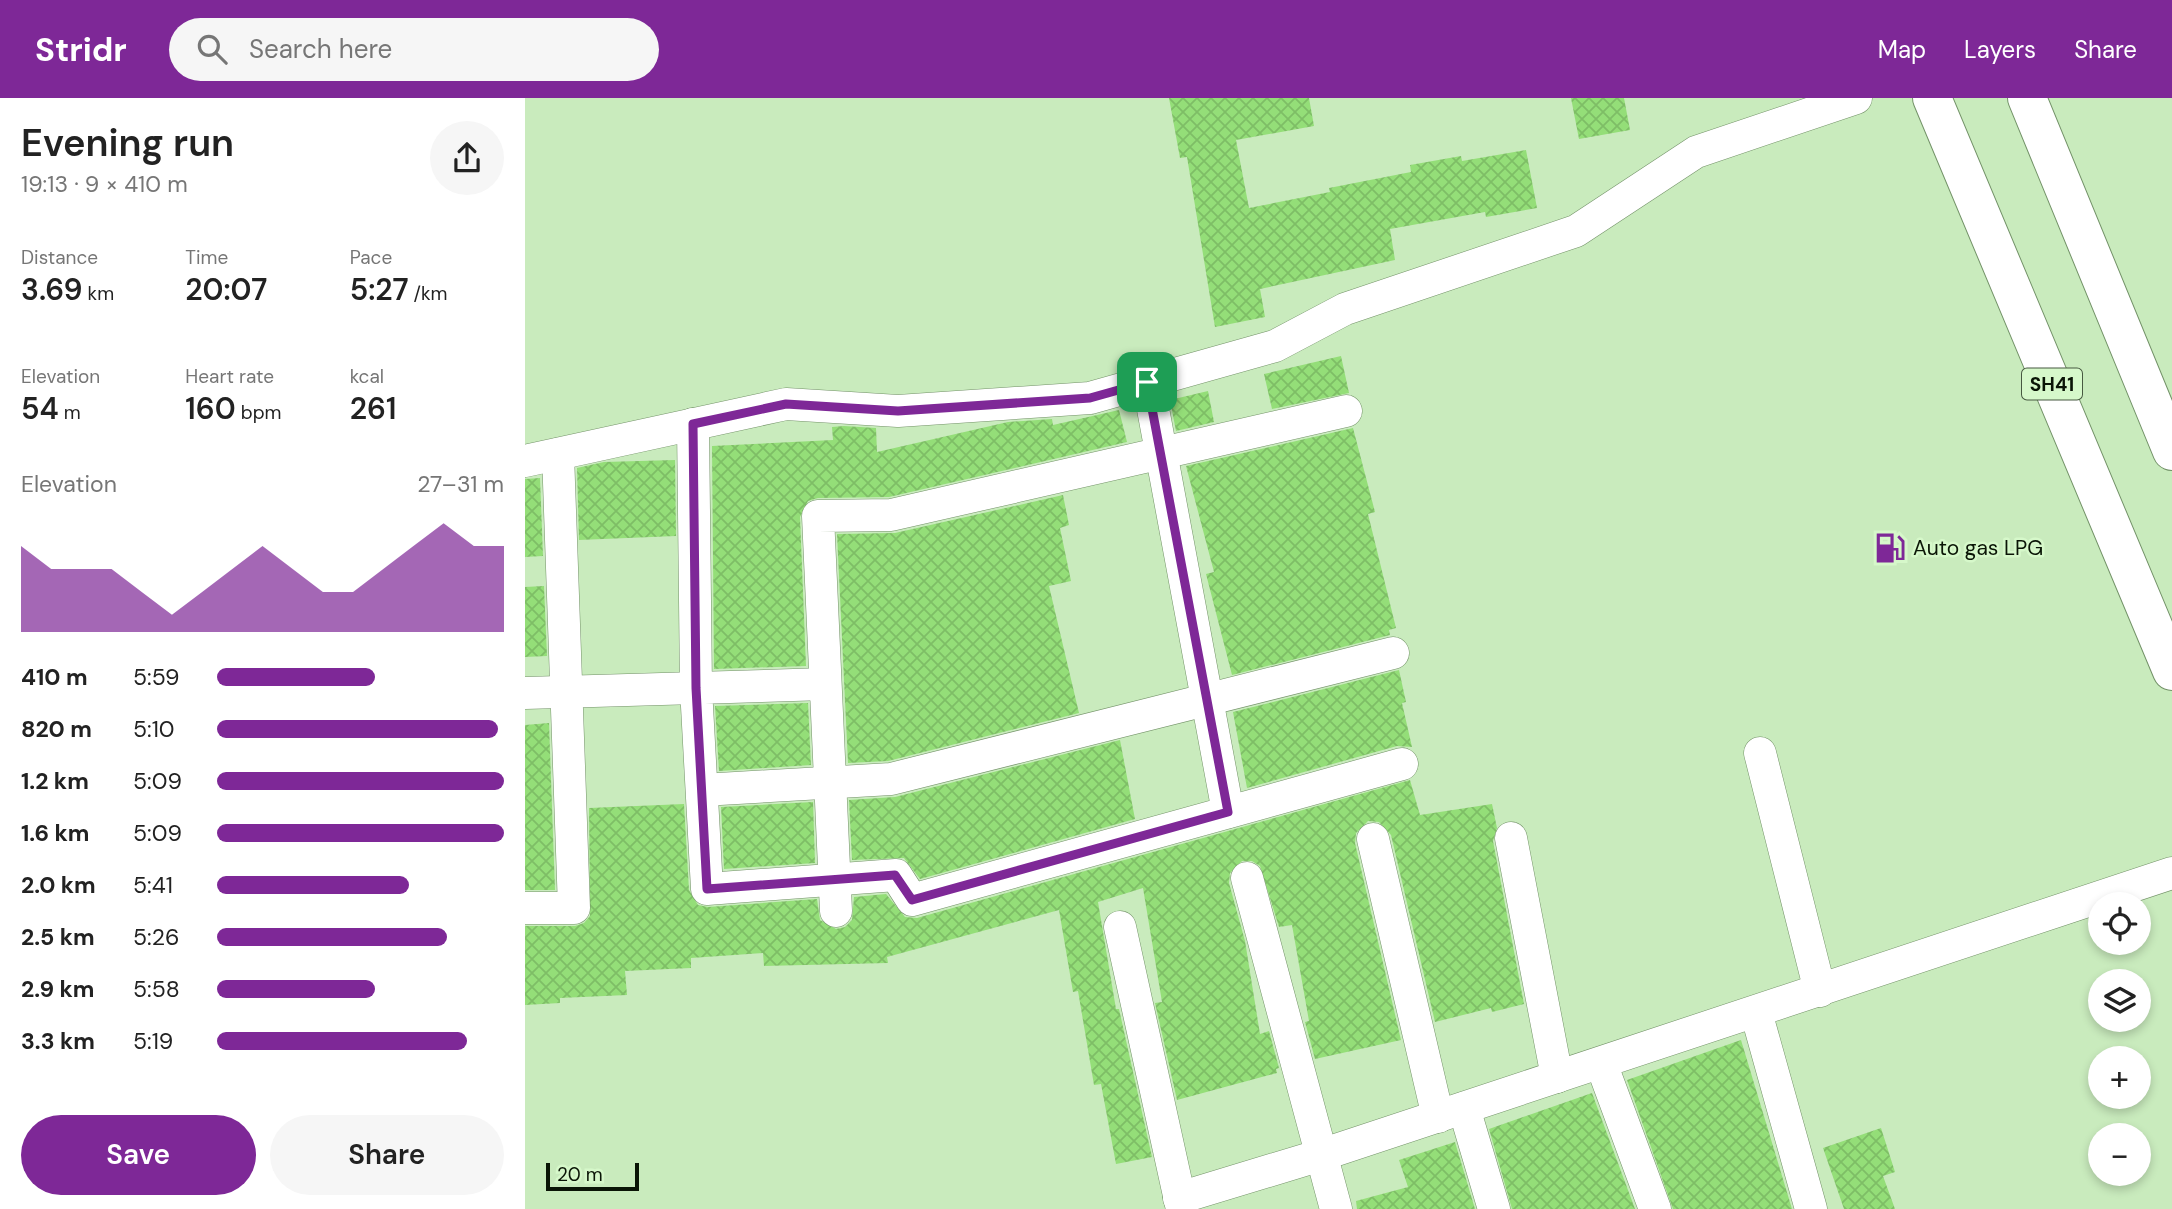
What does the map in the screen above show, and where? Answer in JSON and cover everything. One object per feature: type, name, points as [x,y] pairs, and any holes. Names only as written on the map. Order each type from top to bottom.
[{"type":"main road","name":"SH41","points":[[1932,98],[2172,671]]},
{"type":"main road","points":[[2027,98],[2172,451]]},
{"type":"street","points":[[525,461],[786,404],[898,411],[1090,398],[1275,346],[1345,309],[1576,231],[1696,152],[1856,98]]},
{"type":"street","points":[[1147,382],[1228,812]]},
{"type":"street","points":[[836,911],[818,516],[891,515],[1346,411]]},
{"type":"street","points":[[693,424],[696,688],[707,889],[895,875],[912,900],[1402,764]]},
{"type":"street","points":[[525,908],[574,908],[558,454]]},
{"type":"street","points":[[702,790],[891,779],[1394,653]]},
{"type":"street","points":[[525,693],[825,684]]},
{"type":"street","points":[[1760,753],[1820,991]]},
{"type":"street","points":[[1511,838],[1557,1077]]},
{"type":"street","points":[[1373,839],[1451,1113],[1494,1209]]},
{"type":"street","points":[[1120,926],[1181,1204],[1321,1155],[2172,873]]},
{"type":"street","points":[[1247,878],[1336,1209]]},
{"type":"street","points":[[1756,1012],[1811,1209]]},
{"type":"street","points":[[1601,1063],[1655,1209]]},
{"type":"building","points":[[1169,98],[1309,98],[1314,126],[1236,140],[1249,208],[1330,192],[1329,188],[1411,172],[1410,165],[1461,156],[1462,161],[1526,150],[1537,208],[1486,217],[1485,212],[1390,229],[1395,260],[1260,289],[1265,317],[1215,327],[1187,157],[1180,158]]},
{"type":"building","points":[[1571,98],[1624,98],[1630,130],[1579,139]]},
{"type":"building","points":[[1341,356],[1349,393],[1272,409],[1264,374]]},
{"type":"building","points":[[1208,391],[1214,422],[1176,431],[1170,400]]},
{"type":"building","points":[[1119,410],[1127,442],[889,497],[818,498],[808,501],[800,517],[806,666],[714,669],[712,446],[833,440],[832,427],[844,426],[876,428],[877,452],[1008,422],[1052,419],[1053,425]]},
{"type":"building","points":[[1353,428],[1375,512],[1368,514],[1396,628],[1389,630],[1390,635],[1232,675],[1206,574],[1214,572],[1186,466]]},
{"type":"building","points":[[675,460],[676,536],[579,540],[577,468],[604,462]]},
{"type":"building","points":[[540,478],[543,556],[525,557],[525,479]]},
{"type":"building","points":[[1063,495],[1069,525],[1060,528],[1071,581],[1049,586],[1079,713],[888,761],[848,763],[837,534],[895,533]]},
{"type":"building","points":[[544,586],[547,656],[525,657],[525,587]]},
{"type":"building","points":[[1399,670],[1406,702],[1402,703],[1412,747],[1397,746],[1247,788],[1233,712]]},
{"type":"building","points":[[808,703],[811,765],[719,771],[715,706]]},
{"type":"building","points":[[549,723],[555,890],[525,890],[525,725]]},
{"type":"building","points":[[1120,740],[1135,819],[920,879],[904,858],[852,860],[849,800],[895,797]]},
{"type":"building","points":[[1410,780],[1420,815],[1492,804],[1497,828],[1493,841],[1524,1004],[1492,1012],[1491,1008],[1435,1022],[1391,835],[1379,822],[1368,821],[1356,833],[1355,843],[1401,1040],[1315,1059],[1305,1022],[1309,1021],[1292,925],[1279,927],[1260,866],[1252,861],[1242,861],[1230,873],[1229,883],[1245,941],[1260,1034],[1269,1031],[1279,1068],[1276,1069],[1277,1073],[1177,1100],[1155,1003],[1162,1002],[1143,888],[1098,902],[1116,1009],[1119,1009],[1152,1157],[1116,1164],[1101,1084],[1094,1085],[1078,991],[1073,992],[1059,910],[887,957],[888,963],[764,966],[763,953],[691,958],[691,968],[625,971],[627,995],[560,998],[560,1003],[525,1005],[525,926],[575,926],[584,923],[590,916],[589,808],[684,804],[689,890],[698,905],[708,907],[817,899],[820,920],[836,929],[845,927],[852,920],[854,897],[886,894],[905,917],[917,918]]},
{"type":"building","points":[[813,802],[815,863],[724,869],[721,807]]},
{"type":"building","points":[[1741,1040],[1792,1209],[1673,1209],[1627,1080]]},
{"type":"building","points":[[1592,1093],[1635,1209],[1512,1209],[1489,1129]]},
{"type":"building","points":[[1881,1128],[1895,1172],[1883,1176],[1895,1209],[1844,1209],[1823,1148]]},
{"type":"building","points":[[1455,1142],[1475,1209],[1357,1209],[1356,1201],[1408,1187],[1399,1160]]},
{"type":"place","name":"Auto gas LPG","points":[[1890,548]]},
{"type":"route","points":[[1147,382],[1228,812],[912,900],[895,875],[707,889],[696,688],[693,424],[786,404],[898,411],[1090,398],[1147,382]]}]
